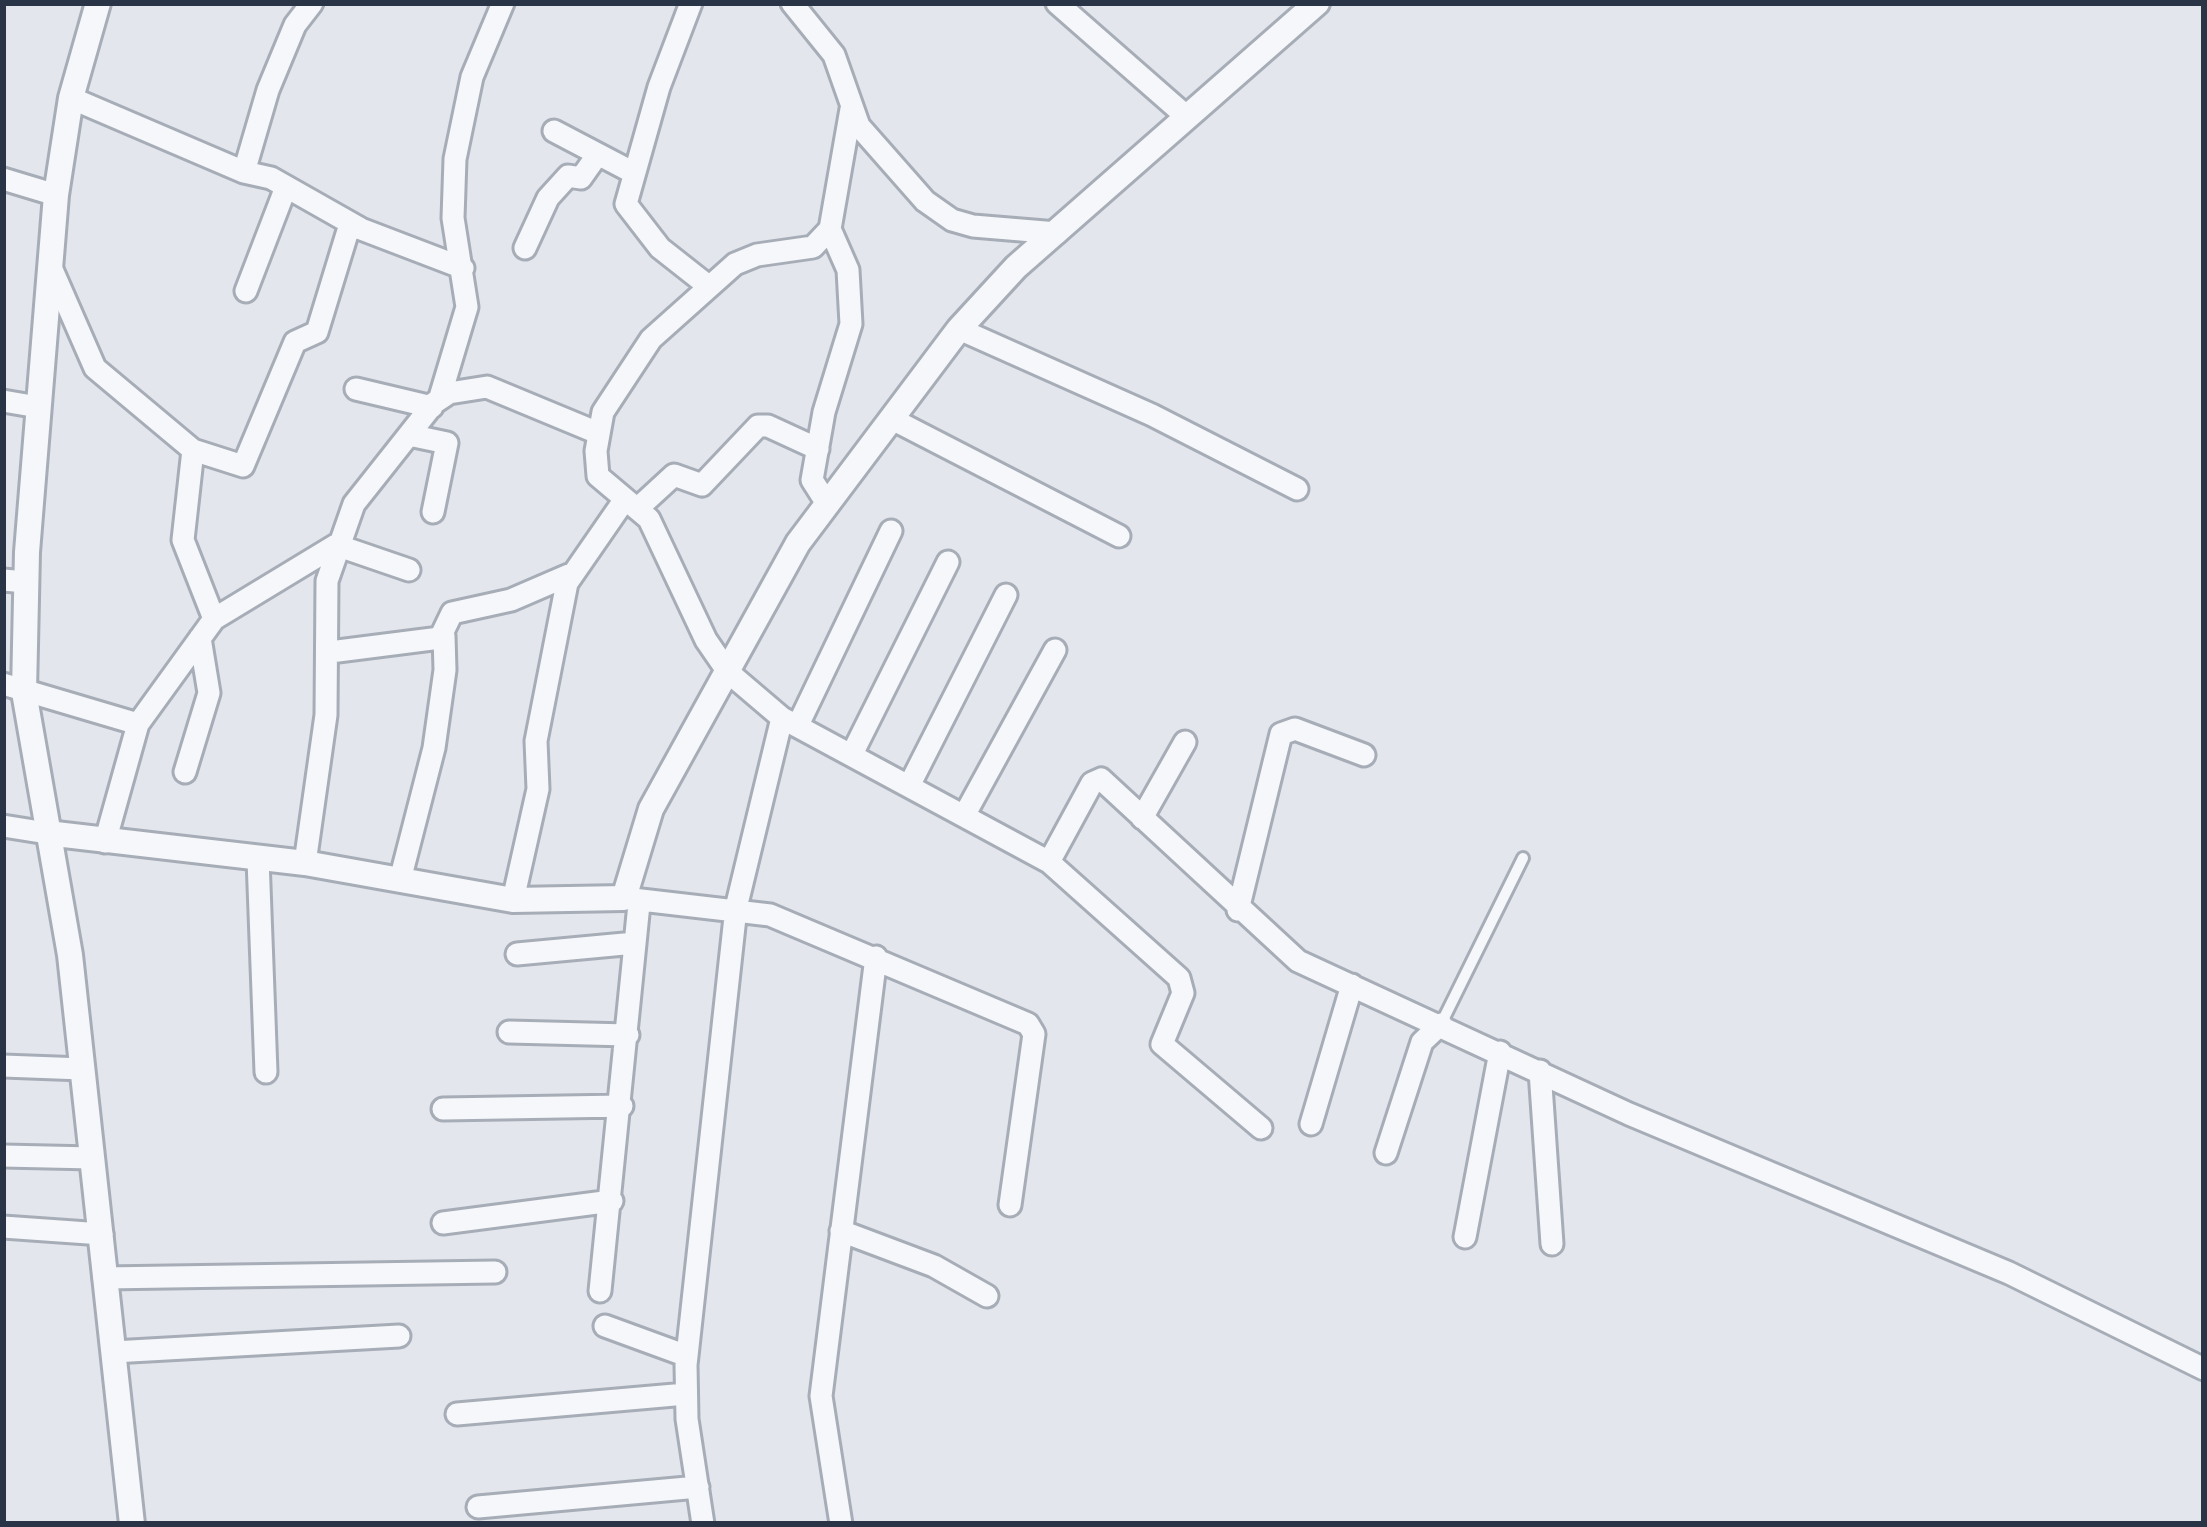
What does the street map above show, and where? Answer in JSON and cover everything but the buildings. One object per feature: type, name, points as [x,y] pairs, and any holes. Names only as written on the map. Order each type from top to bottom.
[{"type":"street","points":[[98,3],[71,98],[56,195],[38,407],[14,581],[13,688],[70,955],[132,1524]]},
{"type":"street","points":[[244,172],[268,90],[295,25],[312,3]]},
{"type":"street","points":[[305,863],[319,783],[330,652],[326,594],[336,544],[354,504],[436,402],[465,325],[464,268],[453,218],[455,159],[472,77],[503,3]]},
{"type":"street","points":[[691,3],[634,173],[628,212],[670,258],[707,285]]},
{"type":"street","points":[[792,3],[834,55],[850,109],[899,177],[952,220],[1057,233]]},
{"type":"street","points":[[1057,3],[1187,117]]},
{"type":"street","points":[[600,1291],[628,1035],[635,944],[632,901],[651,809],[704,706],[826,502],[959,329],[1057,233],[1317,3]]},
{"type":"street","points":[[71,98],[286,187],[350,224],[464,268]]},
{"type":"street","points":[[850,109],[830,229],[813,247],[746,258],[707,285],[634,358],[611,394],[598,433],[598,476],[656,530],[706,640],[728,672],[790,722],[1049,862],[1179,978],[1184,993],[1162,1044],[1261,1128]]},
{"type":"street","points":[[554,131],[634,173]]},
{"type":"street","points":[[525,248],[548,198],[566,177],[580,178],[598,154]]},
{"type":"street","points":[[3,179],[56,195]]},
{"type":"street","points":[[245,291],[286,187]]},
{"type":"street","points":[[50,265],[95,368],[194,450],[242,466],[295,342],[317,332],[350,224]]},
{"type":"street","points":[[826,502],[811,484],[851,324],[846,258],[830,229]]},
{"type":"street","points":[[959,329],[1152,415],[1297,489]]},
{"type":"street","points":[[356,389],[436,402],[488,387],[598,433]]},
{"type":"street","points":[[3,401],[38,407]]},
{"type":"street","points":[[892,419],[1119,536]]},
{"type":"street","points":[[400,880],[431,766],[445,670],[444,636],[452,613],[511,600],[569,575],[630,506],[670,477],[702,485],[758,426],[818,449]]},
{"type":"street","points":[[410,435],[447,443],[434,512]]},
{"type":"street","points":[[194,450],[183,540],[214,619]]},
{"type":"street","points":[[703,1524],[686,1394],[687,1356],[736,908],[790,722],[891,531]]},
{"type":"street","points":[[336,544],[409,571]]},
{"type":"street","points":[[105,842],[138,724],[214,619],[336,544]]},
{"type":"street","points":[[852,754],[948,562]]},
{"type":"street","points":[[513,900],[538,789],[536,741],[569,575]]},
{"type":"street","points":[[910,784],[1006,595]]},
{"type":"street","points":[[330,652],[444,636]]},
{"type":"street","points":[[185,772],[209,693],[200,638]]},
{"type":"street","points":[[965,814],[1054,650]]},
{"type":"street","points":[[13,688],[138,724]]},
{"type":"street","points":[[1238,910],[1281,734],[1295,729],[1364,755]]},
{"type":"street","points":[[1142,818],[1185,742]]},
{"type":"street","points":[[1049,862],[1096,779],[1286,954],[1629,1114],[2009,1273],[2204,1370]]},
{"type":"street","points":[[3,826],[305,863],[513,900],[632,901],[770,915],[1033,1028],[1010,1204]]},
{"type":"street","points":[[258,859],[266,1072]]},
{"type":"street","points":[[517,954],[635,944]]},
{"type":"street","points":[[841,1524],[821,1407],[876,957]]},
{"type":"street","points":[[1311,1124],[1352,985]]},
{"type":"street","points":[[1387,1153],[1422,1042],[1441,1024]]},
{"type":"street","points":[[509,1032],[628,1035]]},
{"type":"street","points":[[1465,1237],[1500,1052]]},
{"type":"street","points":[[3,1066],[83,1069]]},
{"type":"street","points":[[1540,1071],[1552,1244]]},
{"type":"street","points":[[443,1109],[622,1106]]},
{"type":"street","points":[[3,1156],[93,1158]]},
{"type":"street","points":[[443,1223],[612,1201]]},
{"type":"street","points":[[3,1227],[101,1234]]},
{"type":"street","points":[[841,1231],[934,1266],[987,1296]]},
{"type":"street","points":[[104,1278],[495,1272]]},
{"type":"street","points":[[605,1326],[687,1356]]},
{"type":"street","points":[[112,1352],[399,1336]]},
{"type":"street","points":[[457,1414],[686,1394]]},
{"type":"street","points":[[478,1508],[698,1486]]},
{"type":"lane","points":[[1441,1024],[1523,858]]}]
